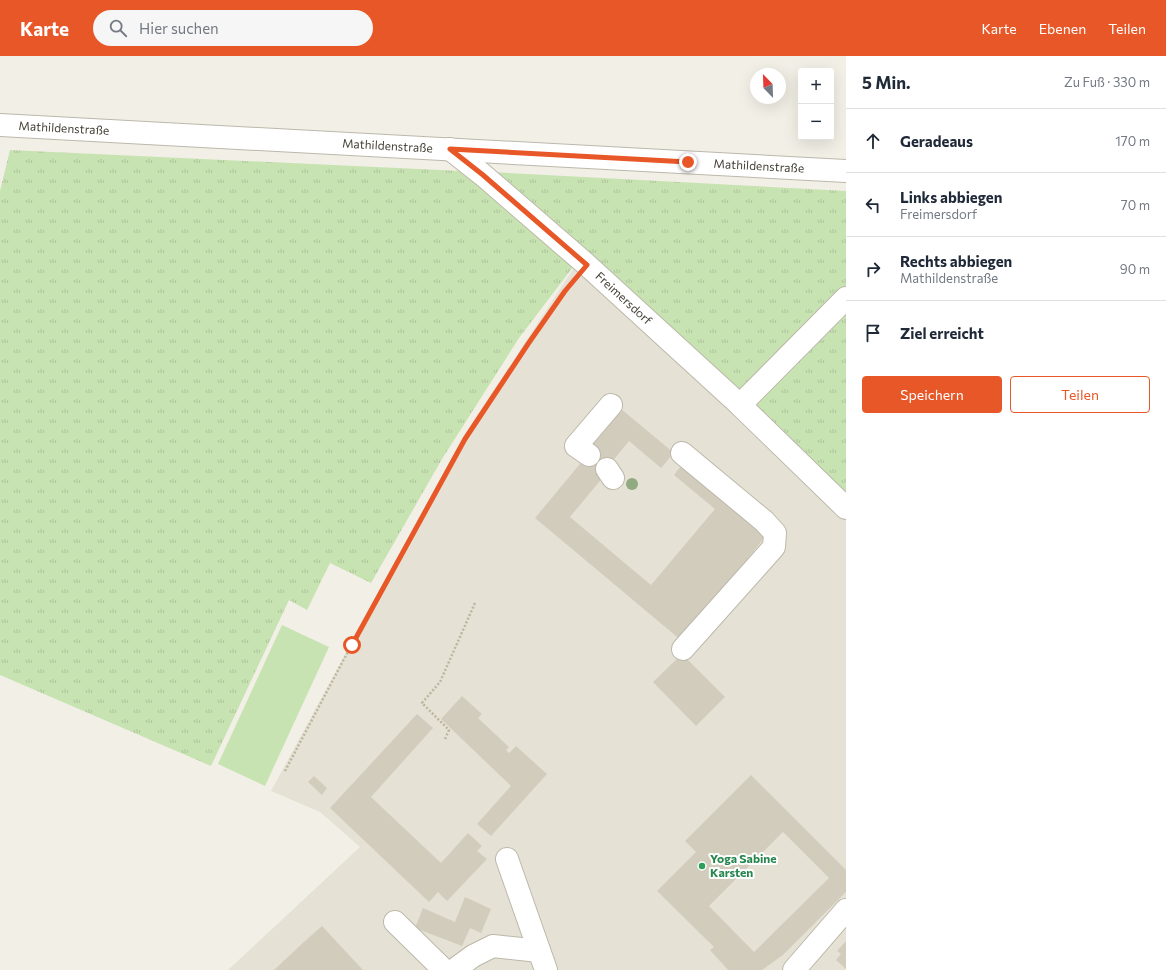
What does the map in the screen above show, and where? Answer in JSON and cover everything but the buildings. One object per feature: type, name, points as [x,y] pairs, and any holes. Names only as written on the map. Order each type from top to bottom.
[{"type":"street","name":"Mathildenstraße","points":[[0,126],[846,171]]},
{"type":"street","name":"Freimersdorf","points":[[450,149],[478,171],[587,265],[740,404],[846,508]]},
{"type":"street","points":[[740,404],[846,298]]},
{"type":"street","points":[[590,455],[576,446],[611,405]]},
{"type":"street","points":[[682,453],[764,521],[775,533],[774,547],[683,649]]},
{"type":"street","points":[[507,859],[542,961]]},
{"type":"street","points":[[794,970],[846,910]]},
{"type":"street","points":[[395,922],[444,970]]},
{"type":"street","points":[[454,970],[473,956],[493,946],[542,961]]},
{"type":"path","points":[[285,771],[344,659],[465,439],[532,338],[565,291],[587,265]]},
{"type":"path","points":[[445,739],[449,730],[422,703],[440,682],[476,603]]},
{"type":"shaded area","points":[[585,251],[846,287],[846,970],[228,970],[360,847],[320,812],[271,791],[463,437]]},
{"type":"green space","points":[[10,150],[461,171],[576,263],[519,338],[442,459],[371,583],[330,563],[307,610],[289,600],[211,766],[0,675],[0,191]]},
{"type":"green space","points":[[490,172],[846,191],[846,291],[740,394]]},
{"type":"green space","points":[[846,310],[846,500],[750,405]]},
{"type":"green space","points":[[282,625],[329,647],[265,786],[218,764]]},
{"type":"place","name":"Yoga Sabine Karsten","points":[[702,866]]},
{"type":"route","points":[[352,645],[465,439],[565,291],[587,265],[483,175],[450,149],[688,162]]}]
